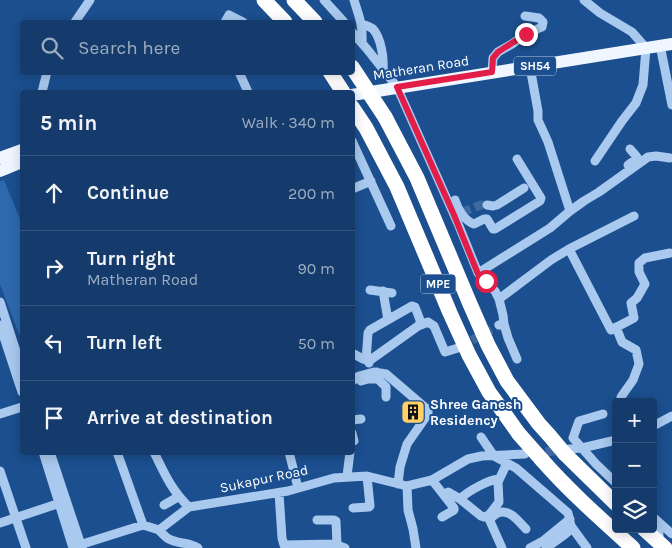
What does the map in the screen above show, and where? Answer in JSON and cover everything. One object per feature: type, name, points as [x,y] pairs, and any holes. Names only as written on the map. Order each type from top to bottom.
[{"type":"highway","points":[[264,0],[283,20]]},
{"type":"highway","points":[[294,0],[313,20]]},
{"type":"highway","name":"MPE","points":[[355,72],[385,117],[417,178],[488,345],[507,381],[539,424],[612,500]]},
{"type":"highway","points":[[332,75],[342,90]]},
{"type":"highway","name":"MPE","points":[[355,112],[366,128],[397,187],[450,313],[469,355],[489,392],[542,460],[633,548]]},
{"type":"highway","points":[[648,533],[665,548]]},
{"type":"main road","name":"Matheran Road","points":[[355,94],[666,44]]},
{"type":"main road","points":[[0,158],[20,151]]},
{"type":"main road","points":[[0,171],[20,163]]},
{"type":"street","points":[[76,20],[90,0]]},
{"type":"street","points":[[324,0],[342,20]]},
{"type":"street","points":[[354,0],[361,24],[362,43]]},
{"type":"street","points":[[584,0],[600,13],[632,32],[646,48],[643,85],[636,103],[595,161]]},
{"type":"street","points":[[226,20],[229,15],[239,20]]},
{"type":"street","points":[[492,72],[493,58],[498,52],[526,34],[542,27],[543,22],[539,18],[525,16]]},
{"type":"street","points":[[361,24],[370,26],[374,30],[384,61],[383,69]]},
{"type":"street","points":[[355,35],[397,87],[459,213],[472,224],[487,219],[493,229],[495,229],[540,201],[541,198],[516,159]]},
{"type":"street","points":[[666,44],[672,105]]},
{"type":"street","points":[[530,66],[538,120],[548,142],[570,211]]},
{"type":"street","points":[[42,90],[46,75]]},
{"type":"street","points":[[240,75],[247,90]]},
{"type":"street","points":[[630,149],[637,157],[632,166]]},
{"type":"street","points":[[610,180],[648,157],[670,158]]},
{"type":"street","points":[[357,161],[371,181],[391,226]]},
{"type":"street","points":[[478,274],[550,228],[619,175]]},
{"type":"street","points":[[355,188],[371,181]]},
{"type":"street","points":[[487,205],[497,204],[524,188]]},
{"type":"street","points":[[455,200],[478,274],[495,291],[499,299],[503,315],[502,324],[518,359]]},
{"type":"street","points":[[499,299],[551,260],[634,216]]},
{"type":"street","points":[[569,249],[611,330],[634,318],[631,303],[637,298],[645,284],[639,272],[639,263],[645,258],[670,253]]},
{"type":"street","points":[[370,290],[387,292],[388,320]]},
{"type":"street","points":[[0,302],[20,384]]},
{"type":"street","points":[[367,361],[368,333],[370,330],[412,306],[415,307],[420,325]]},
{"type":"street","points":[[367,361],[420,325],[428,322],[434,326],[445,352],[458,348]]},
{"type":"street","points":[[0,325],[20,366]]},
{"type":"street","points":[[616,328],[622,342],[636,350],[639,364],[633,380],[621,397]]},
{"type":"street","points":[[355,355],[367,361],[385,384],[386,397]]},
{"type":"street","points":[[356,381],[359,376],[386,374],[428,410],[428,414],[407,444],[400,467],[416,548]]},
{"type":"street","points":[[0,414],[20,408]]},
{"type":"street","points":[[603,414],[579,421],[573,438],[612,479]]},
{"type":"street","points":[[657,424],[672,416]]},
{"type":"street","points":[[481,437],[494,456],[516,468],[568,513],[571,522],[587,548]]},
{"type":"street","points":[[567,451],[612,441]]},
{"type":"street","name":"Sukapur Road","points":[[159,530],[189,507],[279,493],[346,476],[367,476],[403,488],[432,480],[468,460],[482,456],[525,454]]},
{"type":"street","points":[[44,455],[77,547]]},
{"type":"street","points":[[51,455],[77,547]]},
{"type":"street","points":[[118,455],[143,525]]},
{"type":"street","points":[[156,455],[178,497],[189,507]]},
{"type":"street","points":[[292,455],[298,488]]},
{"type":"street","points":[[346,476],[350,455]]},
{"type":"street","points":[[448,492],[481,516],[489,515],[499,502],[499,479],[507,463]]},
{"type":"street","points":[[0,471],[26,548]]},
{"type":"street","points":[[353,508],[370,506],[367,476]]},
{"type":"street","points":[[460,499],[492,479],[499,479]]},
{"type":"street","points":[[432,480],[454,508],[454,510],[442,517]]},
{"type":"street","points":[[279,493],[284,545],[322,544],[341,547],[336,521],[317,520]]},
{"type":"street","points":[[164,505],[178,497]]},
{"type":"street","points":[[0,523],[60,503]]},
{"type":"street","points":[[502,548],[490,522],[492,516],[500,512],[506,512],[526,529]]},
{"type":"street","points":[[530,548],[571,522]]},
{"type":"street","points":[[546,548],[569,531],[571,522]]},
{"type":"street","points":[[657,523],[672,534]]},
{"type":"street","points":[[77,547],[143,525],[159,530],[168,539],[198,548]]},
{"type":"street","points":[[497,526],[506,548]]},
{"type":"street","points":[[657,529],[659,548]]},
{"type":"shaded area","points":[[4,180],[20,219],[19,334],[0,284],[0,181]]},
{"type":"tunnel","points":[[462,212],[481,205],[487,205]]},
{"type":"tunnel","points":[[460,347],[499,325]]},
{"type":"tunnel","points":[[532,453],[564,450]]},
{"type":"place","name":"Shree Ganesh Residency","points":[[413,412]]},
{"type":"route","points":[[486,281],[478,274],[397,87],[492,72],[493,58],[498,52],[526,34]]}]
